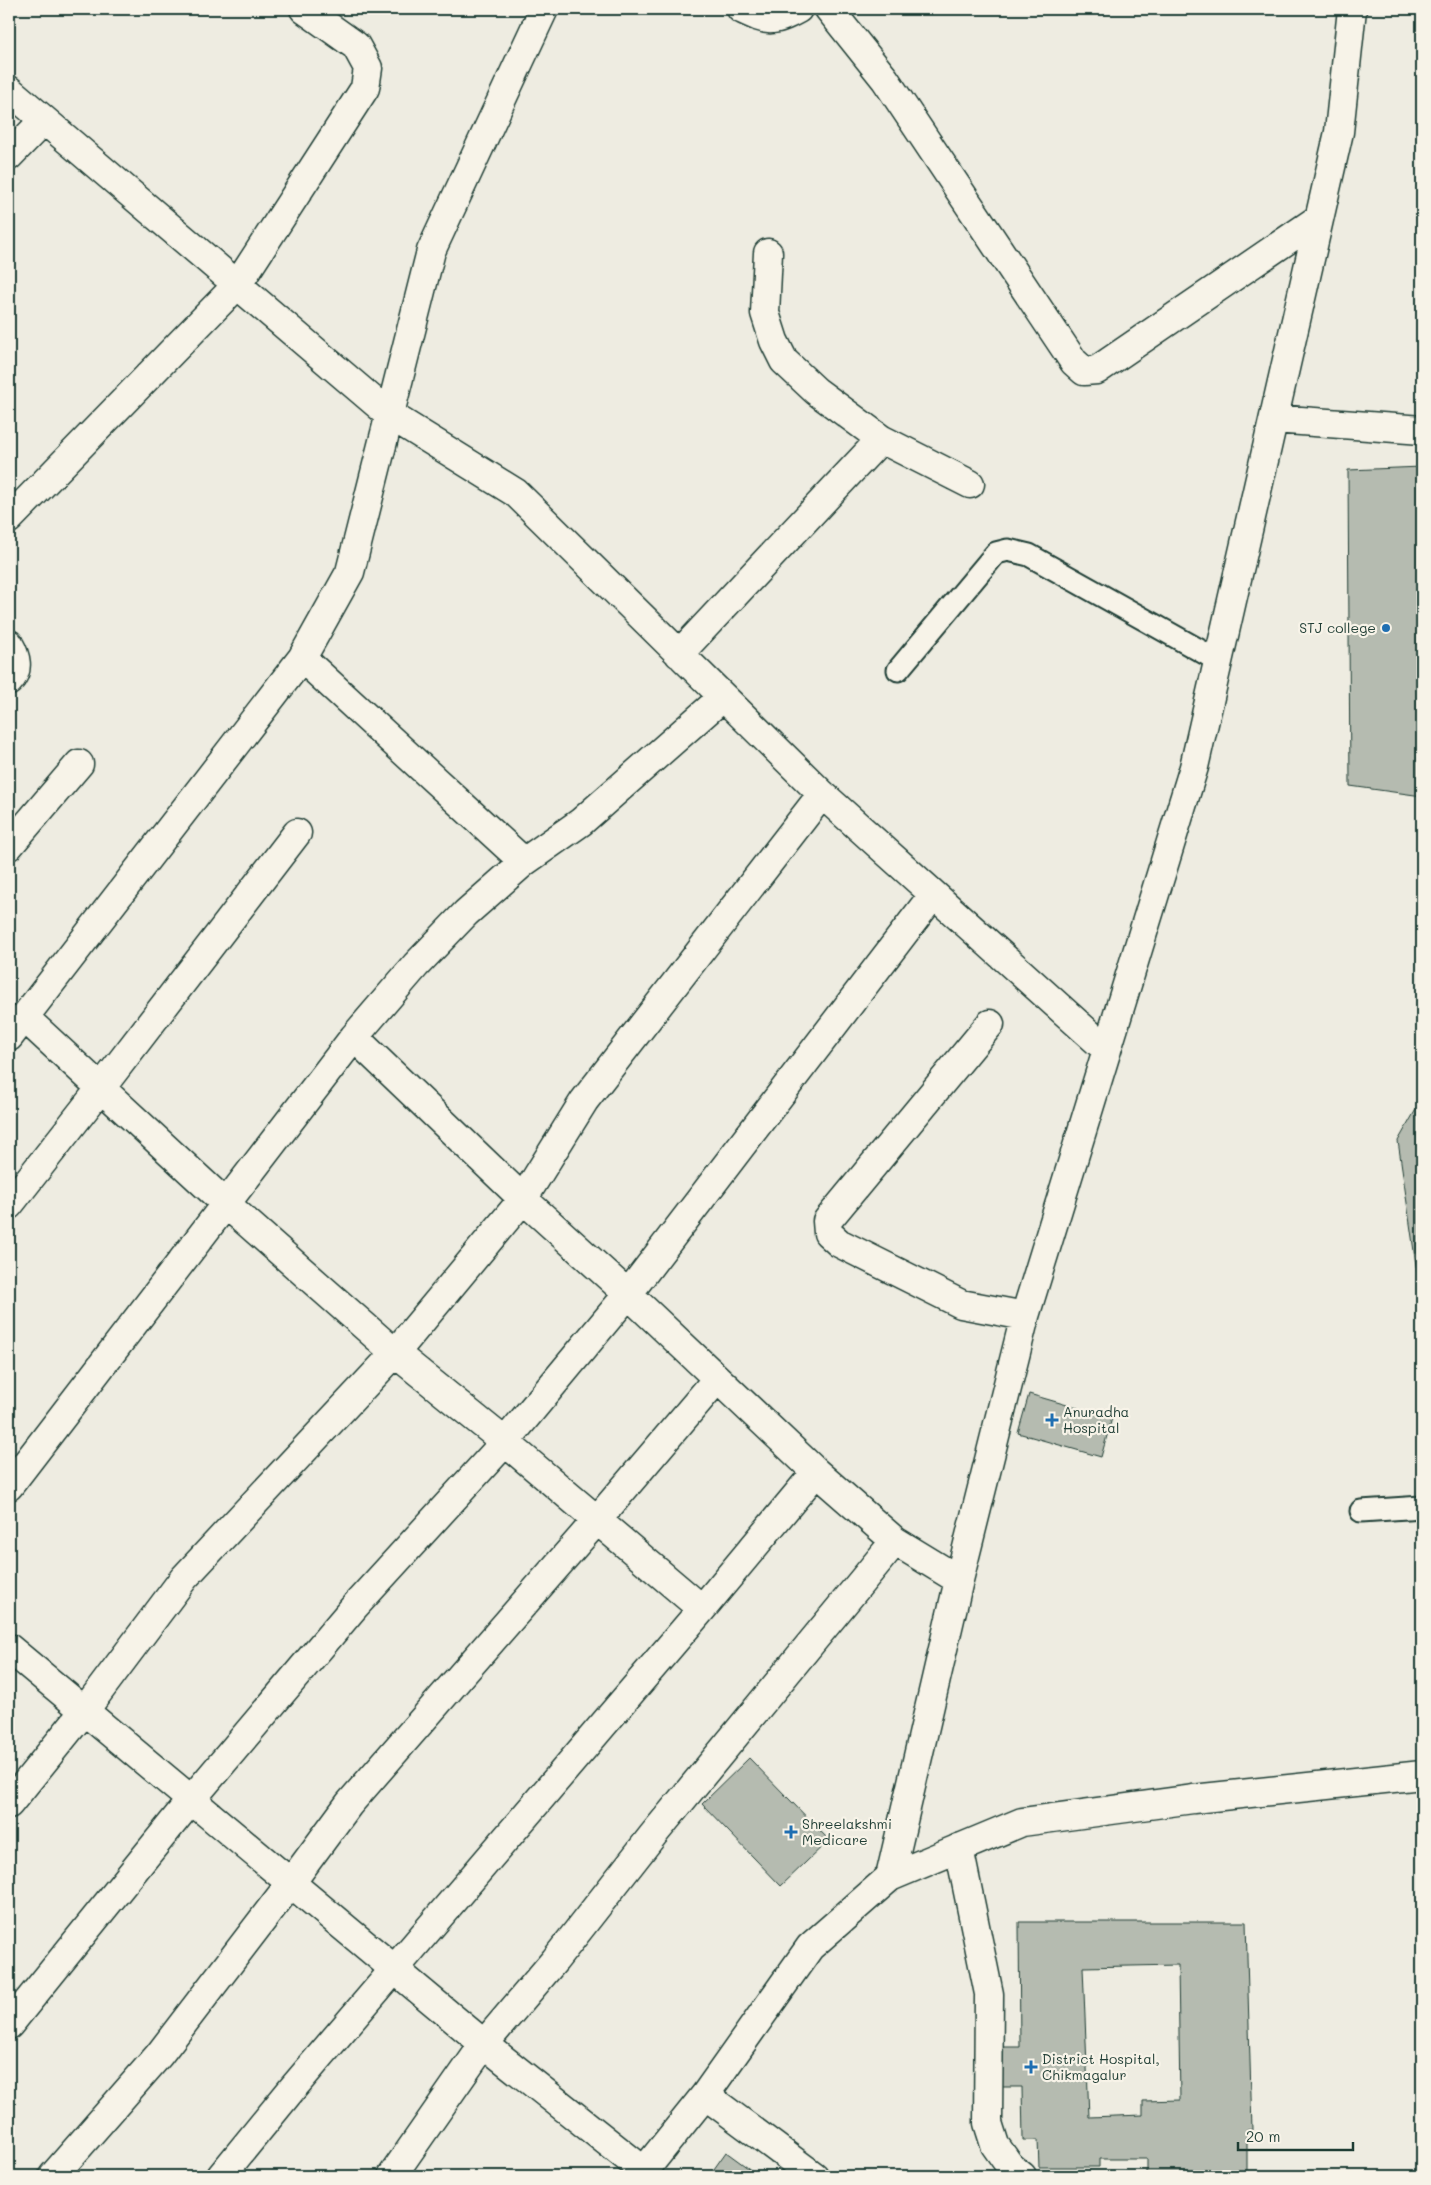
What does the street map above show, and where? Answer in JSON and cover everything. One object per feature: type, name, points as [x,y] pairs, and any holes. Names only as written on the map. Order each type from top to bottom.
[{"type":"street","points":[[9,519],[238,284],[366,88],[368,68],[356,46],[304,9]]},
{"type":"street","points":[[544,9],[431,251],[350,572],[302,658],[17,1027],[102,1088],[225,1203],[395,1354],[505,1442],[702,1609]]},
{"type":"street","points":[[740,9],[766,20],[780,18],[798,9]]},
{"type":"street","points":[[829,9],[886,79],[1074,362],[1084,370],[1097,370],[1318,219]]},
{"type":"street","points":[[890,1876],[1024,1316],[1194,768],[1338,132],[1352,9]]},
{"type":"street","points":[[9,90],[390,415],[516,493],[822,794],[1107,1050]]},
{"type":"street","points":[[9,156],[44,120]]},
{"type":"street","points":[[768,253],[765,314],[774,341],[784,361],[816,391],[880,439],[970,484]]},
{"type":"street","points":[[1274,419],[1422,430]]},
{"type":"street","points":[[679,654],[880,439]]},
{"type":"street","points":[[9,644],[17,662],[14,676],[9,680]]},
{"type":"street","points":[[302,658],[524,862]]},
{"type":"street","points":[[9,1486],[354,1037],[416,965],[466,913],[524,862],[581,822],[723,697]]},
{"type":"street","points":[[9,846],[79,764]]},
{"type":"street","points":[[9,1804],[84,1710],[184,1578],[395,1354],[522,1200],[584,1101],[822,794]]},
{"type":"street","points":[[9,1205],[102,1088],[297,833]]},
{"type":"street","points":[[9,2025],[191,1800],[355,1606],[505,1442],[628,1294],[933,895]]},
{"type":"street","points":[[990,1024],[827,1221],[828,1233],[839,1243],[961,1304],[1024,1316]]},
{"type":"street","points":[[354,1037],[522,1200],[628,1294],[816,1472],[895,1541],[960,1580]]},
{"type":"street","points":[[53,2176],[159,2055],[349,1804],[598,1520],[717,1379]]},
{"type":"street","points":[[221,2176],[292,2089],[702,1609],[816,1472]]},
{"type":"street","points":[[392,2176],[484,2044],[555,1960],[653,1835],[895,1541]]},
{"type":"street","points":[[9,1648],[290,1884],[642,2174],[705,2095],[810,1947],[890,1876],[1022,1822],[1193,1799],[1422,1775]]},
{"type":"street","points":[[959,1848],[989,1994],[988,2123],[995,2145],[1010,2166],[1022,2176]]},
{"type":"street","points":[[705,2095],[814,2176]]},
{"type":"lane","points":[[898,670],[996,553],[1008,550],[1029,555],[1217,660]]},
{"type":"lane","points":[[1361,1511],[1422,1507]]},
{"type":"building","name":"STJ college","points":[[1422,467],[1422,796],[1350,786],[1348,470]]},
{"type":"building","points":[[1422,1099],[1422,1272],[1417,1272],[1398,1141]]},
{"type":"building","points":[[1029,1394],[1112,1418],[1101,1457],[1018,1433]]},
{"type":"building","points":[[749,1758],[829,1840],[781,1886],[702,1804]]},
{"type":"building","name":"District Hospital, Chikmagalur","points":[[1019,1922],[1246,1922],[1252,2130],[1247,2130],[1247,2176],[1147,2176],[1147,2159],[1099,2159],[1099,2167],[1039,2167],[1038,2140],[1023,2140],[1022,2087],[976,2087],[976,2047],[1020,2047]],"holes":[[[1178,1965],[1180,2100],[1143,2101],[1143,2115],[1089,2117],[1083,1967]]]},
{"type":"building","points":[[726,2152],[759,2176],[709,2176]]},
{"type":"place","name":"STJ college","points":[[1386,628]]},
{"type":"place","name":"Anuradha Hospital","points":[[1052,1420]]},
{"type":"place","name":"Shreelakshmi Medicare","points":[[791,1832]]},
{"type":"place","name":"District Hospital, Chikmagalur","points":[[1031,2067]]}]
